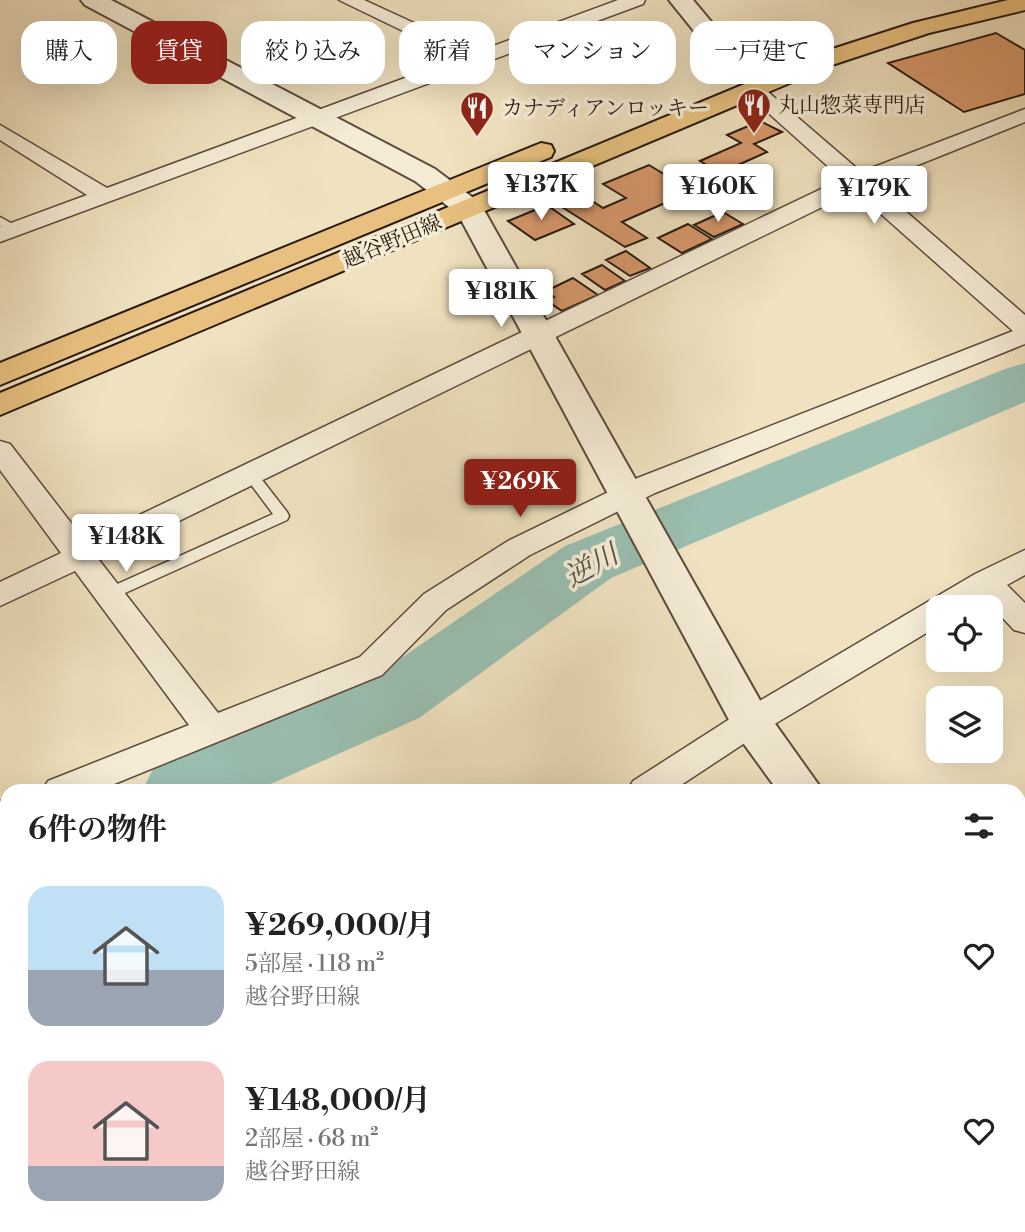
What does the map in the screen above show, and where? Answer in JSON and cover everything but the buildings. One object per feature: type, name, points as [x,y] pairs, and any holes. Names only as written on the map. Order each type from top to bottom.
[{"type":"main road","name":"越谷野田線","points":[[834,38],[856,28],[960,0]]},
{"type":"main road","name":"越谷野田線","points":[[834,54],[1025,3]]},
{"type":"main road","name":"越谷野田線","points":[[0,375],[445,189],[736,84]]},
{"type":"main road","name":"越谷野田線","points":[[0,405],[470,209],[738,84]]},
{"type":"street","points":[[93,0],[320,119],[445,189],[470,209],[751,722],[797,784]]},
{"type":"street","points":[[348,0],[399,23]]},
{"type":"street","points":[[495,52],[636,0]]},
{"type":"street","points":[[681,0],[698,21]]},
{"type":"street","points":[[5,228],[105,196],[412,84]]},
{"type":"street","points":[[751,84],[856,181],[1025,328]]},
{"type":"street","points":[[0,595],[856,181],[1025,115]]},
{"type":"street","points":[[0,131],[105,196]]},
{"type":"street","points":[[77,784],[371,666],[435,602],[519,548],[630,504],[1025,335]]},
{"type":"street","points":[[0,450],[211,729]]},
{"type":"street","points":[[964,595],[1025,561]]},
{"type":"street","points":[[986,582],[1025,622]]},
{"type":"street","points":[[656,784],[751,722],[926,618]]},
{"type":"lane","points":[[109,594],[282,516],[251,475]]},
{"type":"waterway","name":"逆川","points":[[196,784],[394,699],[588,562],[1025,381]]},
{"type":"place","name":"丸山惣菜専門店","points":[[754,135]]},
{"type":"place","name":"カナディアンロッキー","points":[[477,138]]}]
